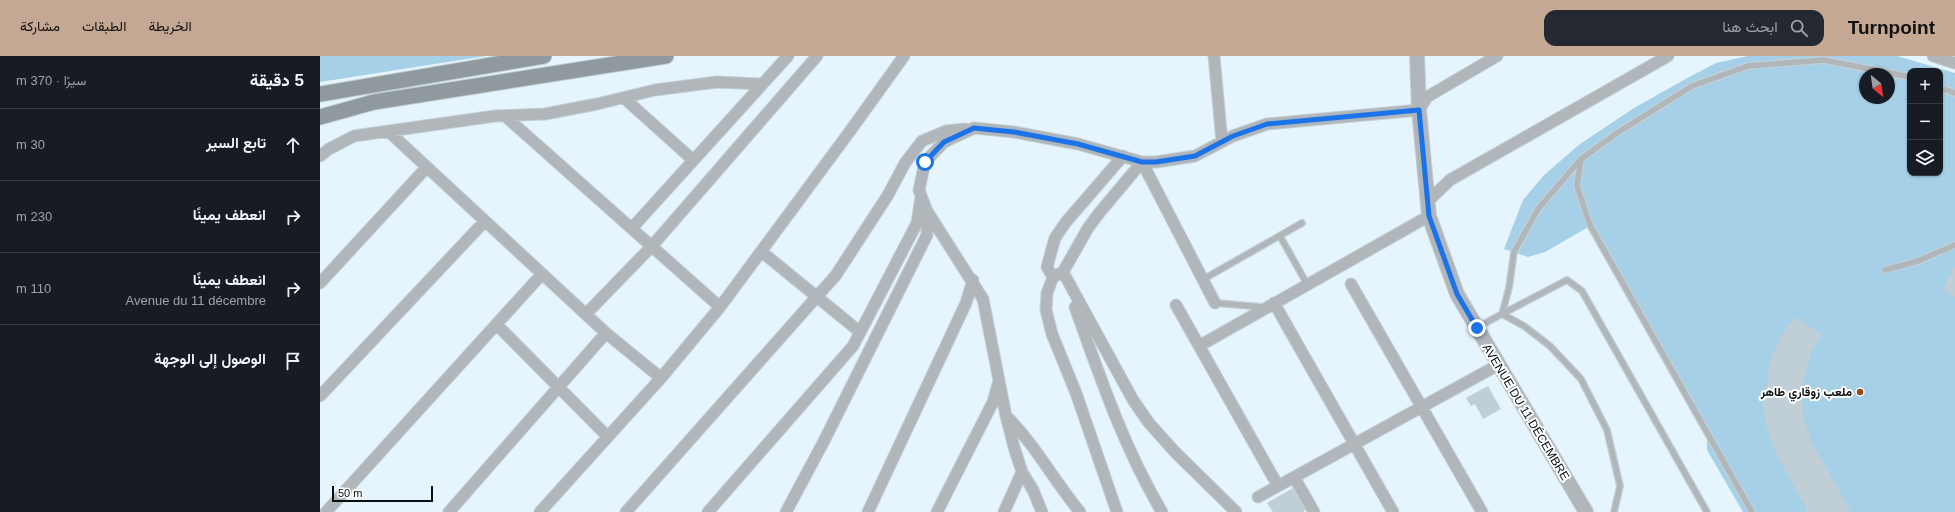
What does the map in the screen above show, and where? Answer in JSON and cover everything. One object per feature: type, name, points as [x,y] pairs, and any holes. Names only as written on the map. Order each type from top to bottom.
[{"type":"main road","points":[[320,94],[544,56]]},
{"type":"main road","points":[[320,117],[374,102],[666,56]]},
{"type":"street","points":[[632,228],[788,56]]},
{"type":"street","points":[[586,314],[652,246],[817,56]]},
{"type":"street","points":[[540,512],[661,378],[720,307],[762,252],[904,56]]},
{"type":"street","points":[[1214,56],[1222,142]]},
{"type":"street","name":"AVENUE DU 11 DÉCEMBRE","points":[[1417,56],[1419,110],[1429,216],[1457,294],[1586,512]]},
{"type":"street","points":[[626,512],[836,275],[888,195],[905,164],[922,141],[946,131],[974,128],[1014,132],[1078,144],[1108,154],[1123,156],[1142,162],[1156,162],[1195,156],[1222,142],[1267,124],[1419,110],[1427,97],[1497,56]]},
{"type":"street","points":[[1427,202],[1450,180],[1668,56]]},
{"type":"street","points":[[1933,56],[1955,63]]},
{"type":"street","points":[[320,156],[329,149],[354,136],[505,116],[545,114],[624,98],[655,90],[717,82],[761,84]]},
{"type":"street","points":[[624,98],[693,160]]},
{"type":"street","points":[[505,116],[720,307]]},
{"type":"street","points":[[974,128],[944,142],[925,162],[919,190],[927,211],[973,280],[983,299],[1006,416],[1022,472],[1033,490],[1042,512]]},
{"type":"street","points":[[388,131],[606,333],[661,378]]},
{"type":"street","points":[[1053,277],[1047,267],[1055,238],[1066,222],[1123,156]]},
{"type":"street","points":[[1117,512],[1076,393],[1052,334],[1046,310],[1047,293],[1053,277],[1063,272],[1088,228],[1142,162]]},
{"type":"street","points":[[1142,162],[1215,304]]},
{"type":"street","points":[[320,283],[427,167]]},
{"type":"street","points":[[708,512],[852,346],[917,223],[921,196]]},
{"type":"street","points":[[786,512],[824,441],[927,235],[927,211]]},
{"type":"street","points":[[1199,346],[1429,216]]},
{"type":"street","points":[[320,396],[485,221]]},
{"type":"street","points":[[762,252],[860,332]]},
{"type":"street","points":[[1063,272],[1098,371],[1120,425],[1143,480],[1162,512]]},
{"type":"street","points":[[1063,272],[1133,400],[1149,423],[1175,452],[1236,512]]},
{"type":"street","points":[[326,512],[542,274]]},
{"type":"street","points":[[868,512],[966,303],[973,280]]},
{"type":"street","points":[[1351,284],[1482,512]]},
{"type":"street","points":[[1176,305],[1278,486]]},
{"type":"street","points":[[1270,305],[1354,444],[1393,512]]},
{"type":"street","points":[[496,324],[608,437]]},
{"type":"street","points":[[449,512],[606,333]]},
{"type":"street","points":[[1258,497],[1498,365]]},
{"type":"street","points":[[937,512],[993,402],[999,379]]},
{"type":"street","points":[[1006,416],[1021,431],[1061,489],[1080,512]]},
{"type":"street","points":[[1004,512],[1022,472]]},
{"type":"street","points":[[1294,477],[1314,512]]},
{"type":"lane","points":[[1502,314],[1509,288],[1514,252],[1538,208],[1581,159],[1617,133],[1692,86],[1748,66],[1824,60],[1907,76]]},
{"type":"lane","points":[[1943,89],[1955,93]]},
{"type":"lane","points":[[1581,159],[1577,186],[1590,225],[1752,512]]},
{"type":"lane","points":[[1202,280],[1302,224]]},
{"type":"lane","points":[[1280,236],[1308,284]]},
{"type":"lane","points":[[1885,270],[1918,261],[1955,245]]},
{"type":"lane","points":[[1477,328],[1567,280],[1582,291],[1707,512]]},
{"type":"lane","points":[[1215,304],[1270,305]]},
{"type":"lane","points":[[1502,314],[1524,326],[1550,346],[1581,379],[1607,430],[1620,486],[1614,512]]},
{"type":"shaded area","points":[[320,56],[486,56],[320,82]]},
{"type":"shaded area","points":[[1748,56],[1897,56],[1938,68],[1907,68],[1907,176],[1943,176],[1943,69],[1955,73],[1955,512],[1743,512],[1707,450],[1707,430],[1592,225],[1545,252],[1528,257],[1504,249],[1523,200],[1544,175],[1580,144],[1634,108],[1716,63]]},
{"type":"building","points":[[1955,267],[1955,297],[1942,290]]},
{"type":"building","points":[[1795,317],[1822,334],[1811,352],[1802,386],[1803,416],[1811,441],[1851,512],[1808,512],[1778,456],[1768,433],[1763,405],[1771,358],[1783,333]]},
{"type":"building","points":[[1488,386],[1501,409],[1483,419],[1475,404],[1471,406],[1466,398]]},
{"type":"building","points":[[1293,488],[1306,510],[1303,512],[1273,512],[1267,503]]},
{"type":"place","name":"ملعب زوقاري طاهر","points":[[1860,392]]},
{"type":"route","points":[[925,162],[944,142],[974,128],[1014,132],[1078,144],[1108,154],[1123,156],[1142,162],[1156,162],[1195,156],[1233,136],[1267,124],[1419,110],[1429,216],[1457,294],[1477,328]]}]
